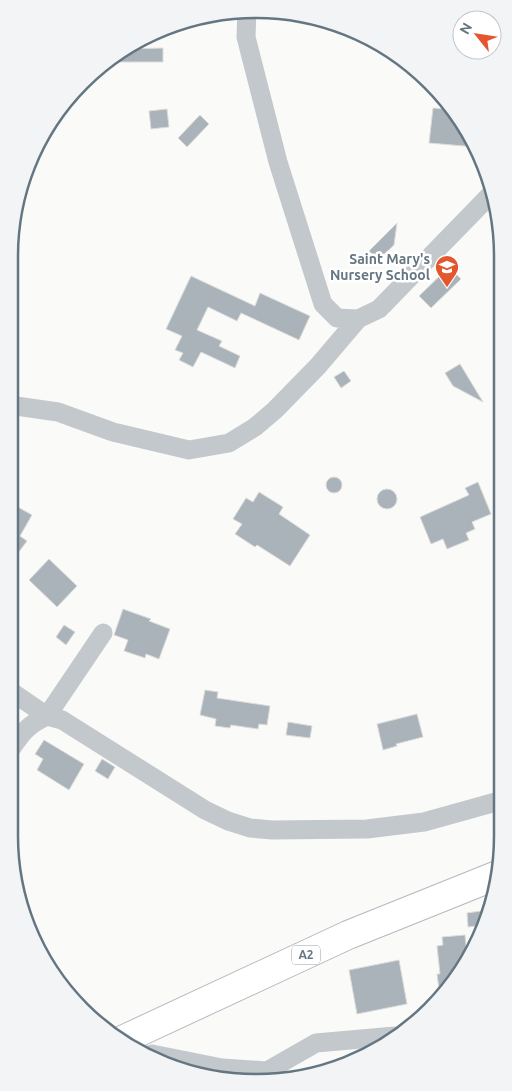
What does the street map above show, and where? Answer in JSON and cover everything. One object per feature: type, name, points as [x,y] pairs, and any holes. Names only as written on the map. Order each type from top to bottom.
[{"type":"highway","name":"A2","points":[[129,1037],[348,935],[491,878]]},
{"type":"street","points":[[247,18],[246,37],[275,152],[323,304],[337,318],[358,319]]},
{"type":"street","points":[[18,406],[58,412],[113,432],[189,450],[229,443],[255,427],[275,410],[318,366],[358,319],[379,309],[487,197]]},
{"type":"street","points":[[18,738],[34,722],[47,716],[103,633]]},
{"type":"street","points":[[18,696],[47,716],[62,720],[205,810],[228,822],[250,828],[272,830],[367,830],[424,822],[494,803]]},
{"type":"street","points":[[172,1058],[222,1068],[267,1071],[316,1043],[383,1037]]},
{"type":"building","points":[[163,48],[163,62],[118,62],[137,49]]},
{"type":"building","points":[[433,108],[443,109],[468,146],[429,143]]},
{"type":"building","points":[[167,109],[169,127],[151,129],[149,111]]},
{"type":"building","points":[[200,115],[209,124],[187,147],[178,138]]},
{"type":"building","points":[[397,223],[394,245],[378,260],[369,251]]},
{"type":"building","points":[[449,267],[461,279],[431,308],[419,296]]},
{"type":"building","points":[[191,276],[255,306],[260,293],[310,316],[299,340],[241,313],[237,321],[208,307],[197,330],[222,341],[219,346],[240,356],[235,368],[201,352],[193,367],[179,360],[183,353],[175,350],[182,336],[166,329]]},
{"type":"building","points":[[460,364],[483,402],[453,386],[445,373]]},
{"type":"building","points":[[344,371],[351,381],[341,388],[334,377]]},
{"type":"building","points":[[334,477],[340,479],[342,485],[340,491],[334,493],[328,491],[326,485],[328,479]]},
{"type":"building","points":[[478,482],[491,514],[472,522],[475,529],[466,533],[469,540],[447,549],[443,539],[431,544],[420,517],[469,495],[465,488]]},
{"type":"building","points":[[387,489],[394,492],[397,499],[394,506],[387,509],[380,506],[377,499],[380,492]]},
{"type":"building","points":[[259,492],[283,507],[279,514],[310,535],[290,566],[257,545],[255,547],[235,534],[242,524],[233,519],[246,498],[253,502]]},
{"type":"building","points":[[18,507],[32,515],[20,536],[27,541],[18,553]]},
{"type":"building","points":[[49,559],[77,586],[57,607],[29,580]]},
{"type":"building","points":[[123,609],[151,619],[149,621],[170,629],[159,659],[146,654],[145,658],[124,651],[128,640],[114,635]]},
{"type":"building","points":[[64,625],[75,632],[66,645],[56,637]]},
{"type":"building","points":[[205,690],[218,692],[217,698],[270,706],[267,725],[259,724],[258,729],[231,725],[230,728],[215,726],[216,719],[200,715]]},
{"type":"building","points":[[417,714],[423,737],[396,744],[397,746],[383,750],[377,724]]},
{"type":"building","points":[[288,722],[312,726],[310,738],[286,735]]},
{"type":"building","points":[[44,740],[84,764],[69,790],[37,770],[43,759],[35,754]]},
{"type":"building","points":[[102,759],[115,767],[108,779],[95,771]]},
{"type":"building","points":[[482,911],[476,926],[468,927],[467,913]]},
{"type":"building","points":[[465,935],[466,948],[454,968],[439,987],[437,974],[440,974],[437,946],[443,945],[442,937]]},
{"type":"building","points":[[399,960],[407,1004],[357,1014],[349,970]]},
{"type":"place","name":"Saint Mary's Nursery School","points":[[447,288]]}]
